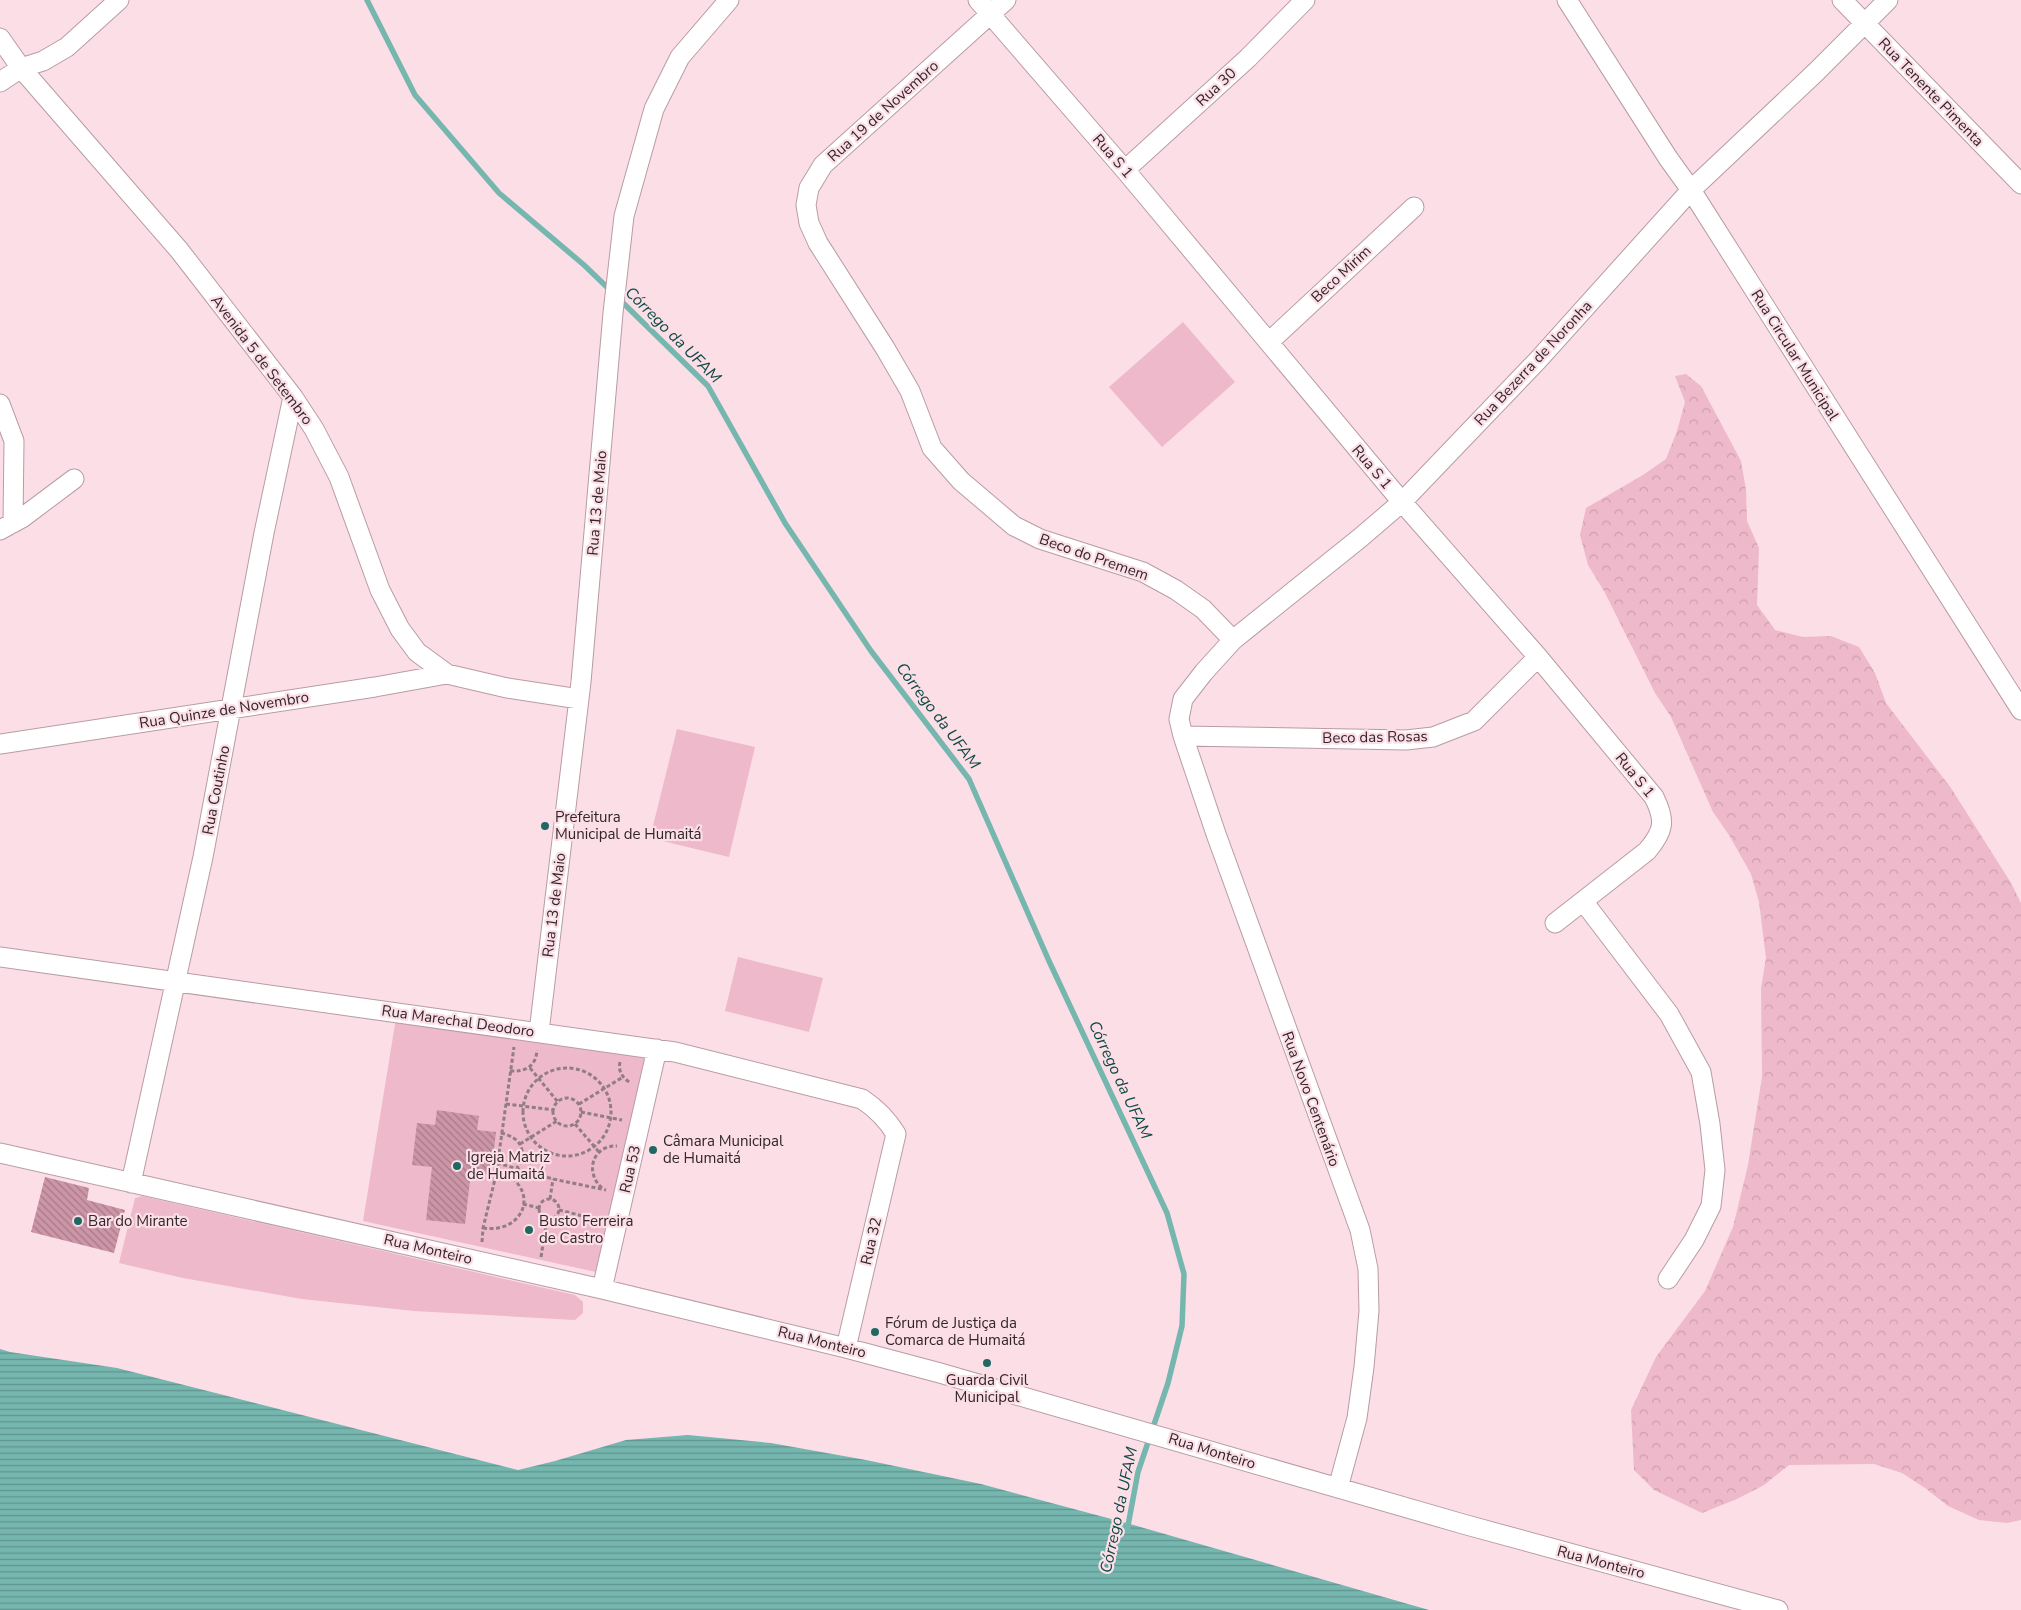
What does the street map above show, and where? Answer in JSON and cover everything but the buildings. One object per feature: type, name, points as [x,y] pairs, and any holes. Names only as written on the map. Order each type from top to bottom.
[{"type":"street","points":[[0,82],[21,68],[43,61],[67,47],[119,0]]},
{"type":"street","name":"Rua 13 de Maio","points":[[538,1032],[580,699],[613,313],[624,216],[654,109],[680,57],[729,0]]},
{"type":"street","name":"Rua S 1","points":[[978,0],[1125,170],[1402,502],[1538,657],[1654,797],[1661,812],[1662,825],[1658,838],[1647,851],[1555,923]]},
{"type":"street","name":"Rua 19 de Novembro","points":[[818,243],[809,223],[806,205],[809,188],[823,165],[1006,0]]},
{"type":"street","name":"Rua 30","points":[[1125,170],[1248,58],[1305,0]]},
{"type":"street","name":"Rua Circular Municipal","points":[[1567,0],[1668,158],[1691,190],[2021,710]]},
{"type":"street","name":"Rua Tenente Pimenta","points":[[1842,0],[2021,184]]},
{"type":"street","name":"Rua Bezerra de Noronha","points":[[1181,728],[1183,699],[1233,640],[1402,502],[1538,360],[1691,190],[1888,0]]},
{"type":"street","name":"Avenida 5 de Setembro","points":[[0,38],[21,68],[179,250],[293,397],[314,429],[338,477],[380,590],[400,629],[417,652],[447,674],[507,688],[580,699]]},
{"type":"street","name":"Beco Mirim","points":[[1269,342],[1414,207]]},
{"type":"street","name":"Beco do Premem","points":[[818,243],[910,391],[932,448],[961,481],[1014,526],[1040,539],[1143,572],[1176,590],[1203,609],[1233,640]]},
{"type":"street","name":"Rua Coutinho","points":[[131,1182],[203,857],[264,533],[293,397]]},
{"type":"street","points":[[0,404],[14,441],[7,526]]},
{"type":"street","points":[[7,526],[74,480]]},
{"type":"street","name":"Beco das Rosas","points":[[1181,728],[1406,740],[1433,737],[1474,720],[1538,657]]},
{"type":"street","name":"Rua Quinze de Novembro","points":[[0,744],[447,674]]},
{"type":"street","name":"Rua Novo Centenário","points":[[1181,728],[1216,834],[1360,1230],[1368,1269],[1369,1311],[1364,1367],[1356,1418],[1338,1488]]},
{"type":"street","points":[[1583,901],[1669,1014],[1701,1072],[1710,1124],[1715,1170],[1711,1206],[1694,1240],[1668,1279]]},
{"type":"street","name":"Rua Marechal Deodoro","points":[[0,957],[675,1052],[862,1100],[878,1110],[896,1134]]},
{"type":"street","name":"Rua 53","points":[[602,1289],[657,1049]]},
{"type":"street","name":"Rua 32","points":[[846,1348],[896,1134]]},
{"type":"street","name":"Rua Monteiro","points":[[0,1153],[538,1274],[846,1348],[1136,1429],[1463,1524],[1778,1610]]},
{"type":"path","points":[[480,1261],[483,1228],[496,1176],[496,1163],[516,1029]]},
{"type":"path","points":[[510,1071],[530,1068],[537,1057],[538,1032]]},
{"type":"path","points":[[624,1044],[618,1068],[623,1077],[630,1083],[648,1088]]},
{"type":"path","points":[[530,1068],[558,1102]]},
{"type":"path","points":[[556,1069],[577,1069],[595,1078],[604,1088],[610,1100],[611,1117],[605,1135],[594,1147],[577,1154],[559,1155],[543,1149],[531,1137],[524,1121],[523,1106],[527,1091],[538,1078],[556,1069]]},
{"type":"path","points":[[579,1104],[623,1077]]},
{"type":"path","points":[[566,1098],[576,1100],[579,1104],[580,1118],[574,1124],[567,1126],[557,1121],[554,1110],[558,1102],[566,1098]]},
{"type":"path","points":[[506,1104],[554,1110]]},
{"type":"path","points":[[580,1112],[640,1124]]},
{"type":"path","points":[[520,1144],[557,1121]]},
{"type":"path","points":[[574,1124],[599,1152]]},
{"type":"path","points":[[501,1133],[516,1139],[520,1144],[523,1154],[517,1168]]},
{"type":"path","points":[[602,1189],[595,1180],[592,1169],[599,1152],[608,1147],[616,1146],[634,1150]]},
{"type":"path","points":[[496,1163],[553,1179],[624,1194]]},
{"type":"path","points":[[483,1228],[506,1226],[517,1218],[523,1204],[523,1194],[518,1183],[502,1172],[496,1176]]},
{"type":"path","points":[[550,1199],[553,1179]]},
{"type":"path","points":[[550,1199],[556,1202],[559,1210],[553,1218],[547,1219],[542,1216],[539,1208],[542,1202],[550,1199]]},
{"type":"path","points":[[523,1204],[539,1208]]},
{"type":"path","points":[[559,1210],[617,1224]]},
{"type":"path","points":[[538,1274],[547,1219]]},
{"type":"green space","points":[[1183,322],[1235,382],[1162,447],[1109,387]]},
{"type":"green space","points":[[1686,374],[1701,386],[1741,461],[1746,490],[1747,521],[1759,548],[1757,605],[1775,630],[1803,637],[1831,636],[1859,647],[1875,673],[1886,703],[1951,788],[2011,883],[2021,903],[2021,1520],[2007,1523],[1979,1520],[1948,1506],[1902,1473],[1874,1464],[1789,1465],[1764,1485],[1737,1499],[1702,1513],[1654,1490],[1634,1470],[1631,1410],[1656,1357],[1705,1291],[1733,1227],[1748,1165],[1762,1077],[1761,988],[1766,958],[1759,902],[1751,874],[1729,835],[1713,812],[1671,717],[1655,693],[1604,591],[1588,565],[1580,535],[1586,508],[1643,475],[1666,459],[1677,431],[1685,402],[1675,376]]},
{"type":"green space","points":[[677,729],[755,747],[729,857],[650,838]]},
{"type":"green space","points":[[738,957],[823,978],[809,1032],[725,1011]]},
{"type":"green space","points":[[396,1018],[646,1053],[596,1272],[363,1221]]},
{"type":"green space","points":[[142,1196],[575,1295],[583,1302],[583,1313],[575,1320],[414,1311],[302,1299],[183,1278],[119,1263],[135,1198]]},
{"type":"shaded area","points":[[0,1349],[117,1368],[518,1470],[626,1440],[688,1435],[771,1443],[866,1460],[981,1484],[1130,1524],[1429,1610],[0,1610]]},
{"type":"waterway","name":"Córrego da UFAM","points":[[367,0],[415,95],[499,193],[584,265],[612,292]]},
{"type":"waterway","name":"Córrego da UFAM","points":[[618,298],[708,386],[785,523],[871,651],[969,779],[1049,961],[1167,1213],[1184,1274],[1182,1326],[1168,1383],[1138,1472],[1127,1531]]},
{"type":"place","name":"Prefeitura Municipal de Humaitá","points":[[545,826]]},
{"type":"place","name":"Câmara Municipal de Humaitá","points":[[653,1150]]},
{"type":"place","name":"Igreja Matriz de Humaitá","points":[[457,1166]]},
{"type":"place","name":"Bar do Mirante","points":[[78,1221]]},
{"type":"place","name":"Busto Ferreira de Castro","points":[[529,1230]]},
{"type":"place","name":"Fórum de Justiça da Comarca de Humaitá","points":[[875,1332]]},
{"type":"place","name":"Guarda Civil Municipal","points":[[987,1363]]}]
